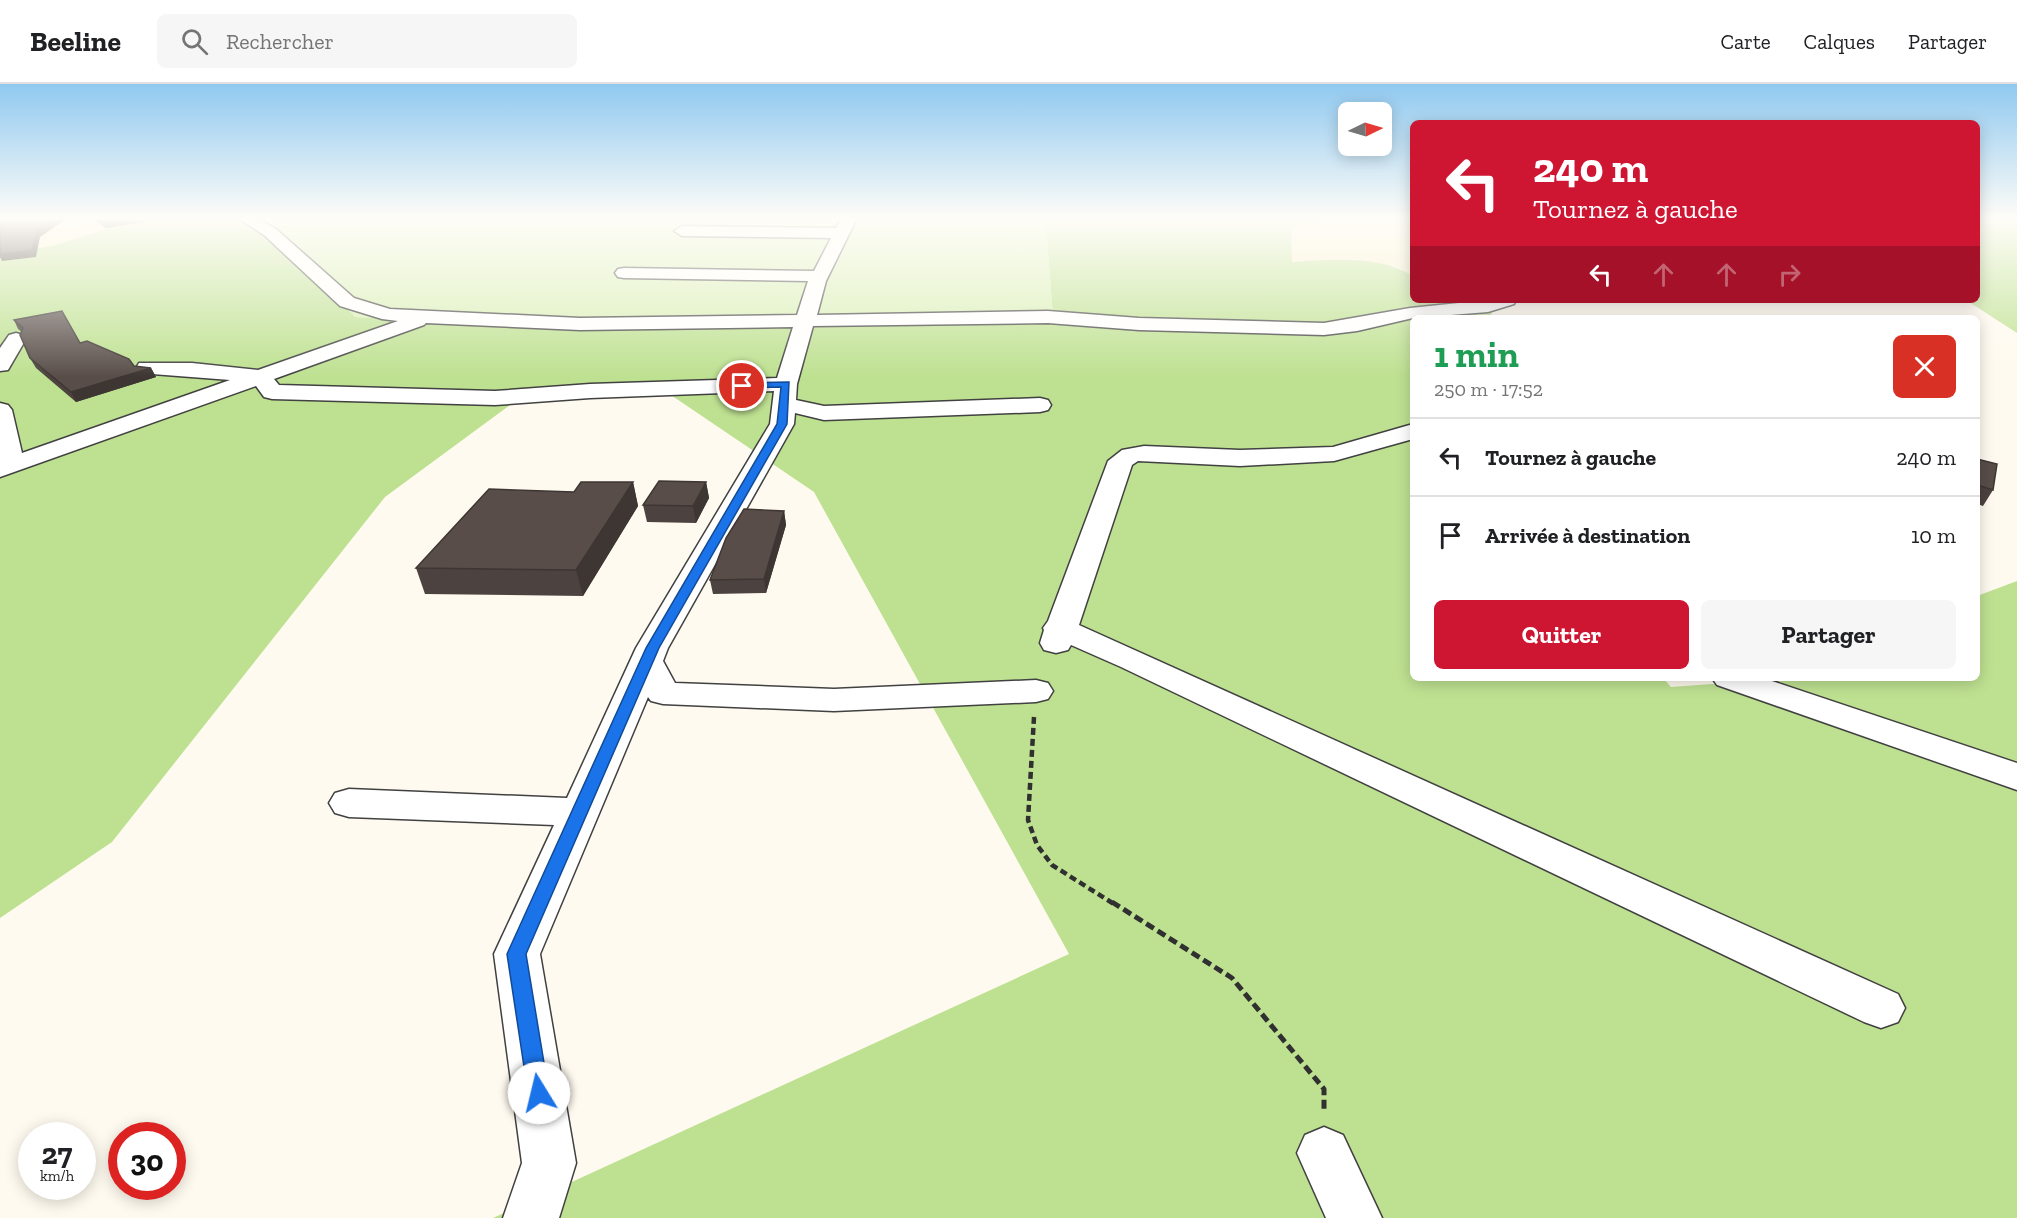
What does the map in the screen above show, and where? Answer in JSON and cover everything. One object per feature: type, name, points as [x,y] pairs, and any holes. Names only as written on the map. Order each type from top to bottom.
[{"type":"street","points":[[314,271],[347,302],[388,315],[580,324],[1048,317],[1139,324],[1324,329],[1410,314],[1486,312],[1502,303]]},
{"type":"street","points":[[531,1218],[549,1163],[517,954],[646,660],[782,424],[785,394],[822,271]]},
{"type":"street","points":[[624,273],[819,276]]},
{"type":"street","points":[[0,410],[6,467],[427,317]]},
{"type":"street","points":[[0,365],[16,339]]},
{"type":"street","points":[[147,368],[192,369],[261,377],[272,392],[495,398],[590,391],[785,394],[824,413],[1040,405]]},
{"type":"street","points":[[1410,432],[1334,454],[1240,458],[1144,453],[1131,455],[1121,461],[1058,636],[1133,660],[1881,1008]]},
{"type":"street","points":[[646,660],[663,693],[834,700],[1036,691]]},
{"type":"street","points":[[1738,681],[2017,777]]},
{"type":"street","points":[[349,803],[580,812]]},
{"type":"street","points":[[1324,1153],[1354,1218]]},
{"type":"path","points":[[1036,691],[1028,820],[1037,845],[1052,865],[1232,978],[1324,1089],[1324,1153]]},
{"type":"green space","points":[[0,271],[313,271],[355,317],[516,326],[1053,315],[1049,271],[1403,271],[1410,274],[1410,303],[1494,303],[1492,315],[1410,315],[1410,681],[1666,681],[1671,687],[1752,681],[1980,681],[1980,595],[2017,581],[2017,1218],[493,1218],[1069,954],[814,492],[662,389],[521,397],[385,497],[112,842],[0,918]]},
{"type":"green space","points":[[313,271],[1049,271],[1053,315],[516,326],[355,317]]},
{"type":"green space","points":[[1980,271],[2017,271],[2017,333],[1971,303],[1980,303]]},
{"type":"building","points":[[62,311],[80,343],[87,341],[129,359],[134,366],[151,368],[71,392],[30,358],[20,335],[23,328],[14,320]]},
{"type":"building","points":[[1980,460],[1997,464],[1993,490],[1980,486]]},
{"type":"building","points":[[659,481],[706,482],[693,506],[643,505]]},
{"type":"building","points":[[581,482],[633,482],[576,570],[416,568],[489,489],[574,492]]},
{"type":"building","points":[[744,509],[784,511],[764,579],[710,580],[726,538]]},
{"type":"route","points":[[539,1093],[517,954],[652,648],[782,424],[786,384],[742,386]]}]
